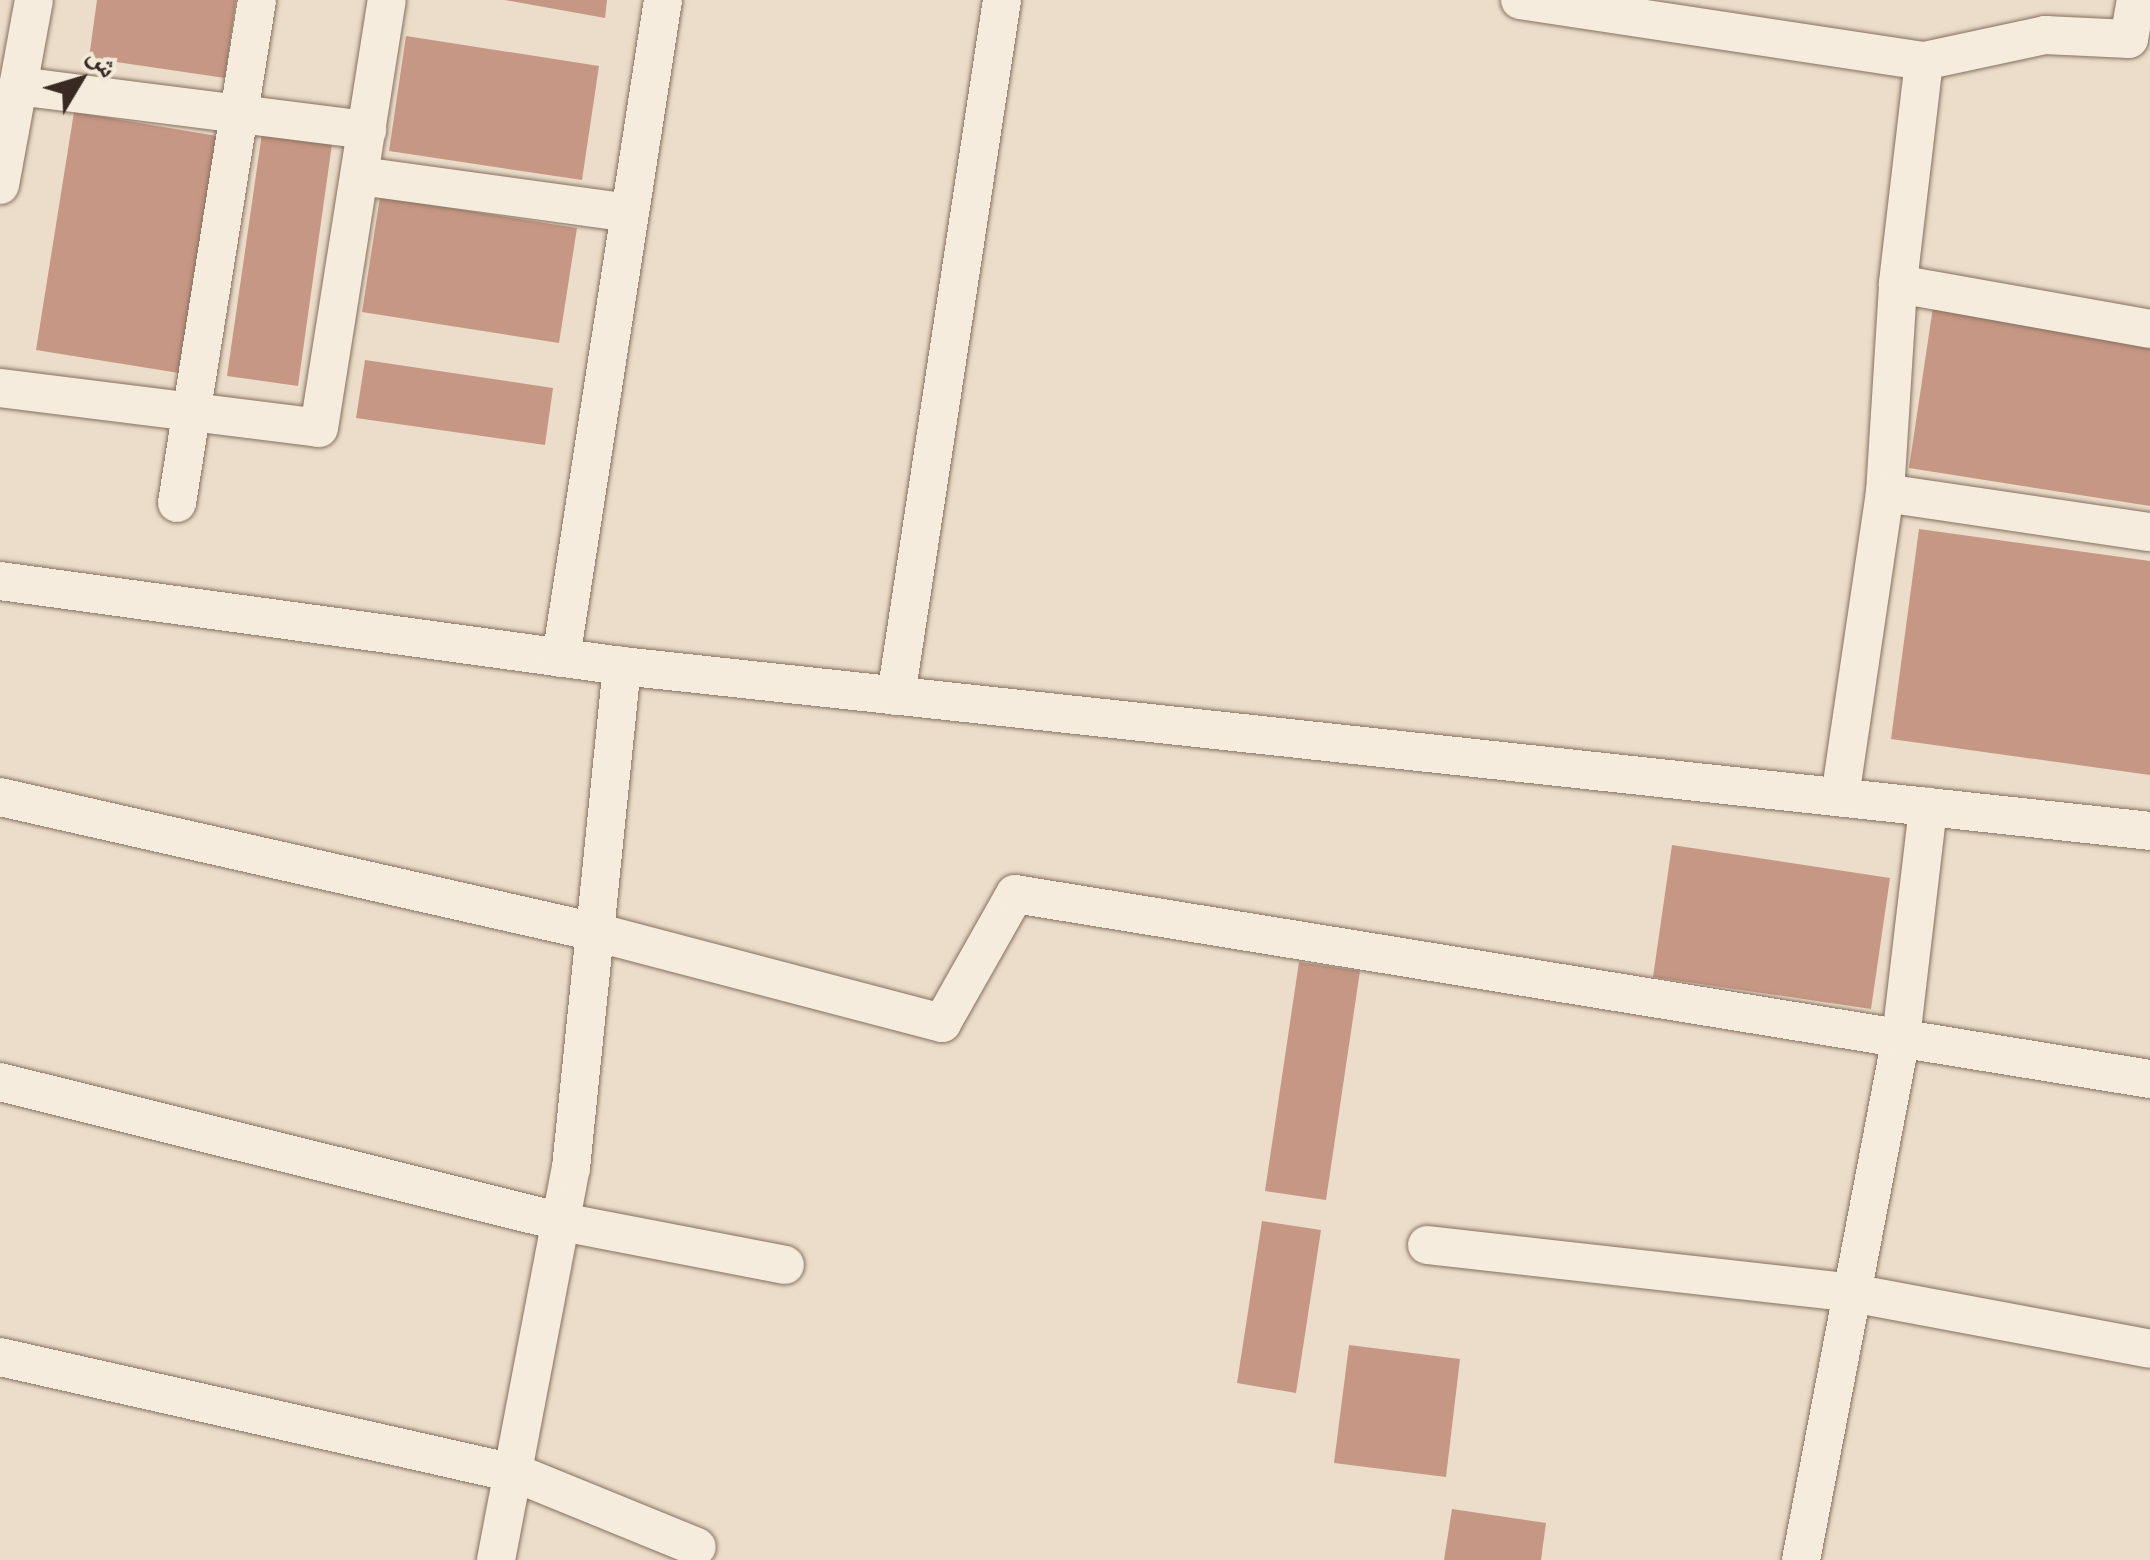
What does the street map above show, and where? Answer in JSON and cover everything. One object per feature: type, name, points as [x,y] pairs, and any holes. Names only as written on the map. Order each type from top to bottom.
[{"type":"street","points":[[0,185],[34,0]]},
{"type":"street","points":[[178,503],[187,412],[257,0]]},
{"type":"street","points":[[0,388],[320,428],[388,0]]},
{"type":"street","points":[[561,658],[663,0]]},
{"type":"street","points":[[896,696],[1002,0]]},
{"type":"street","points":[[1520,0],[1574,4],[1924,60],[2046,35],[2140,41],[2136,0]]},
{"type":"street","points":[[1840,798],[1885,493],[1898,284],[1924,60]]},
{"type":"street","points":[[18,86],[366,130]]},
{"type":"street","points":[[360,176],[630,214]]},
{"type":"street","points":[[1898,284],[2150,329]]},
{"type":"street","points":[[1885,493],[2150,532]]},
{"type":"street","points":[[0,581],[622,666],[2150,832]]},
{"type":"street","points":[[496,1560],[518,1474],[562,1222],[622,666]]},
{"type":"street","points":[[0,797],[595,932],[942,1023],[1015,894],[2150,1079]]},
{"type":"street","points":[[1801,1560],[1901,1038],[1928,807]]},
{"type":"street","points":[[0,1082],[562,1222],[785,1265]]},
{"type":"street","points":[[1427,1245],[1852,1293],[2150,1348]]},
{"type":"street","points":[[0,1357],[518,1474],[698,1547]]},
{"type":"building","points":[[97,0],[236,0],[225,78],[89,58]]},
{"type":"building","points":[[505,0],[607,0],[605,18]]},
{"type":"building","points":[[406,36],[599,66],[582,180],[389,151]]},
{"type":"building","points":[[74,112],[217,136],[179,373],[36,350]]},
{"type":"building","points":[[262,133],[332,144],[298,386],[227,376]]},
{"type":"building","points":[[380,197],[577,228],[559,343],[362,312]]},
{"type":"building","points":[[1933,307],[2150,341],[2150,506],[1909,468]]},
{"type":"building","points":[[365,360],[553,388],[545,445],[356,418]]},
{"type":"building","points":[[1919,529],[2150,561],[2150,775],[1891,739]]},
{"type":"building","points":[[1672,845],[1890,878],[1871,1009],[1653,977]]},
{"type":"building","points":[[1299,962],[1360,971],[1326,1200],[1265,1191]]},
{"type":"building","points":[[1262,1221],[1321,1230],[1296,1393],[1237,1383]]},
{"type":"building","points":[[1349,1345],[1460,1359],[1446,1477],[1334,1463]]},
{"type":"building","points":[[1452,1509],[1546,1523],[1541,1560],[1444,1560]]}]
